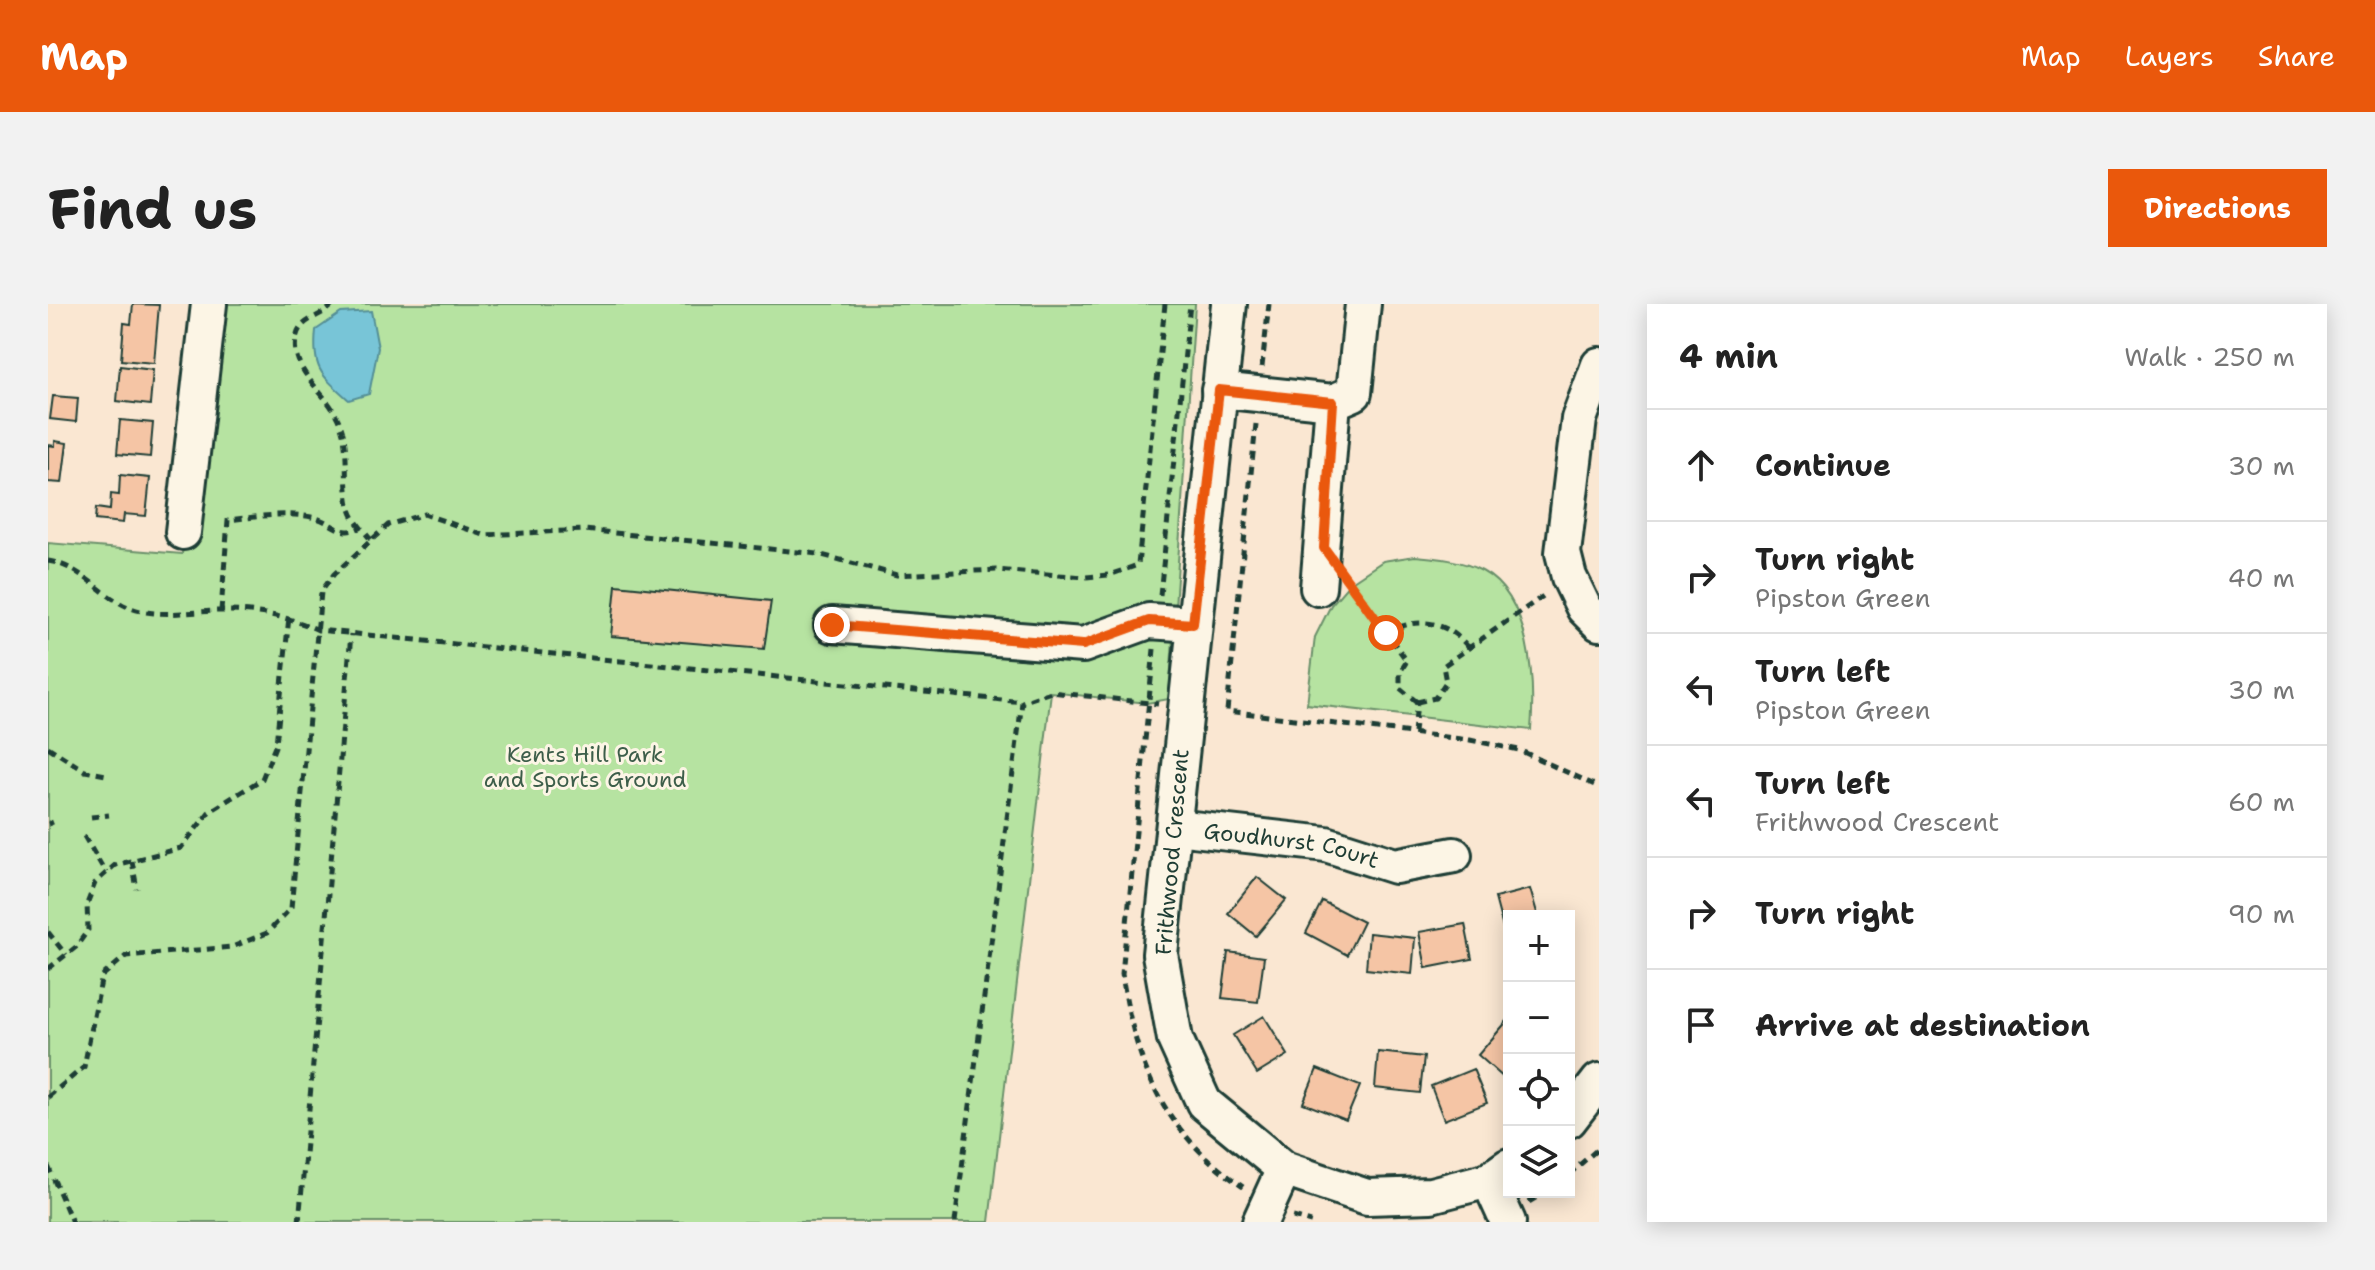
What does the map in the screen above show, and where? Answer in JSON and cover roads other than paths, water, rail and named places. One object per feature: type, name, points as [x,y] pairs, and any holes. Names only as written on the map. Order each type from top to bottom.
[{"type":"street","points":[[183,532],[209,304]]},
{"type":"street","name":"Frithwood Crescent","points":[[1229,304],[1160,954],[1175,1039],[1204,1103],[1284,1169],[1367,1197],[1431,1195],[1499,1173]]},
{"type":"street","points":[[1219,390],[1333,402],[1354,393],[1363,304]]},
{"type":"street","points":[[1599,365],[1579,419],[1563,553],[1569,577],[1584,608],[1599,623]]},
{"type":"street","points":[[1318,588],[1337,550],[1333,402]]},
{"type":"street","points":[[832,625],[1083,645],[1149,621],[1193,624]]},
{"type":"street","name":"Goudhurst Court","points":[[1175,827],[1326,844],[1395,866],[1454,855]]},
{"type":"street","points":[[1575,1112],[1599,1081]]},
{"type":"street","points":[[1260,1222],[1284,1169]]},
{"type":"street","points":[[1499,1173],[1508,1222]]},
{"type":"water","points":[[371,311],[378,348],[369,394],[349,400],[320,370],[316,330],[341,313]]},
{"type":"park label","name":"Kents Hill Park and Sports Ground","points":[[585,766]]}]
